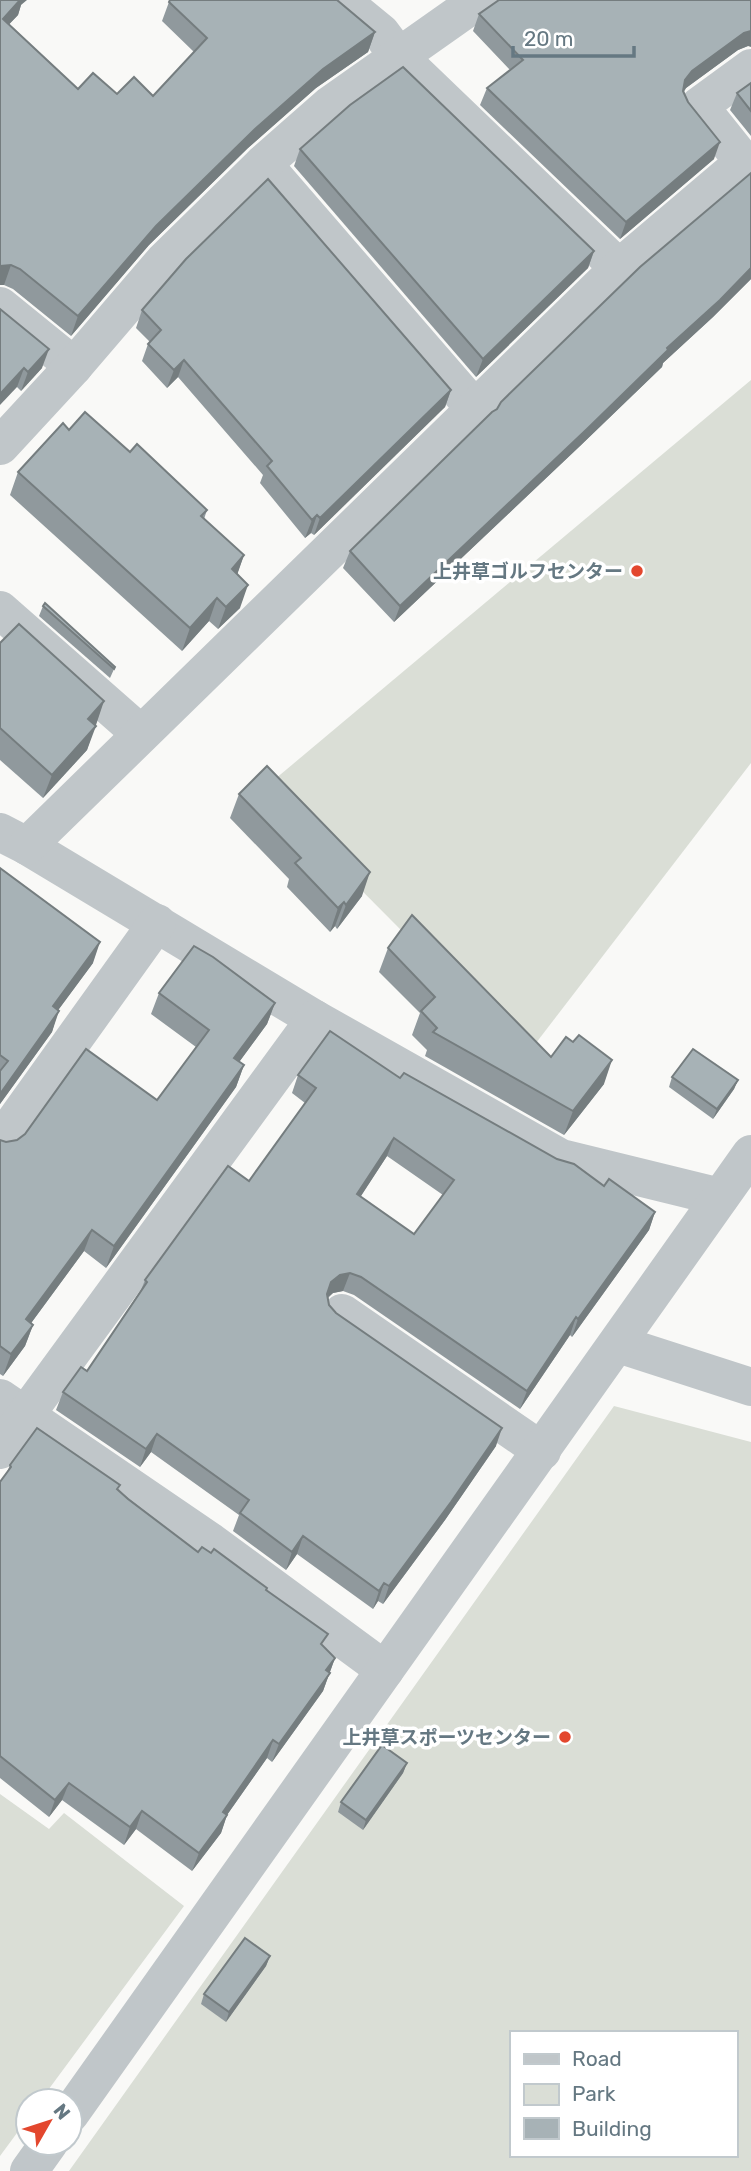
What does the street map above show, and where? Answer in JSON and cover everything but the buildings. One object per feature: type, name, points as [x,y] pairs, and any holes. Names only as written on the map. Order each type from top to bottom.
[{"type":"street","points":[[341,0],[381,33],[399,57],[619,268]]},
{"type":"street","points":[[0,446],[74,366],[164,261],[263,164],[330,105],[479,0]]},
{"type":"street","points":[[720,1197],[561,1158],[315,1019],[13,839],[141,734],[619,268],[744,162],[699,106],[751,68]]},
{"type":"street","points":[[263,164],[476,410]]},
{"type":"street","points":[[0,306],[74,366]]},
{"type":"street","points":[[0,610],[141,734]]},
{"type":"street","points":[[0,1142],[157,923]]},
{"type":"street","points":[[0,1450],[12,1407],[315,1019]]},
{"type":"street","points":[[84,2094],[751,1154]]},
{"type":"street","points":[[342,1313],[542,1451]]},
{"type":"street","points":[[618,1344],[751,1387]]},
{"type":"street","points":[[12,1407],[211,1542],[385,1671]]},
{"type":"green space","name":"上井草ゴルフセンター","points":[[751,380],[751,763],[526,1056],[262,790]]},
{"type":"green space","name":"上井草スポーツセンター","points":[[614,1406],[751,1442],[751,2171],[69,2171],[79,2157],[84,2157],[84,2150]]},
{"type":"green space","points":[[0,1794],[49,1829],[64,1813],[184,1906],[50,2087],[14,2087],[14,2137],[0,2156]]},
{"type":"place","name":"上井草ゴルフセンター","points":[[637,571]]},
{"type":"place","name":"上井草スポーツセンター","points":[[565,1737]]}]
